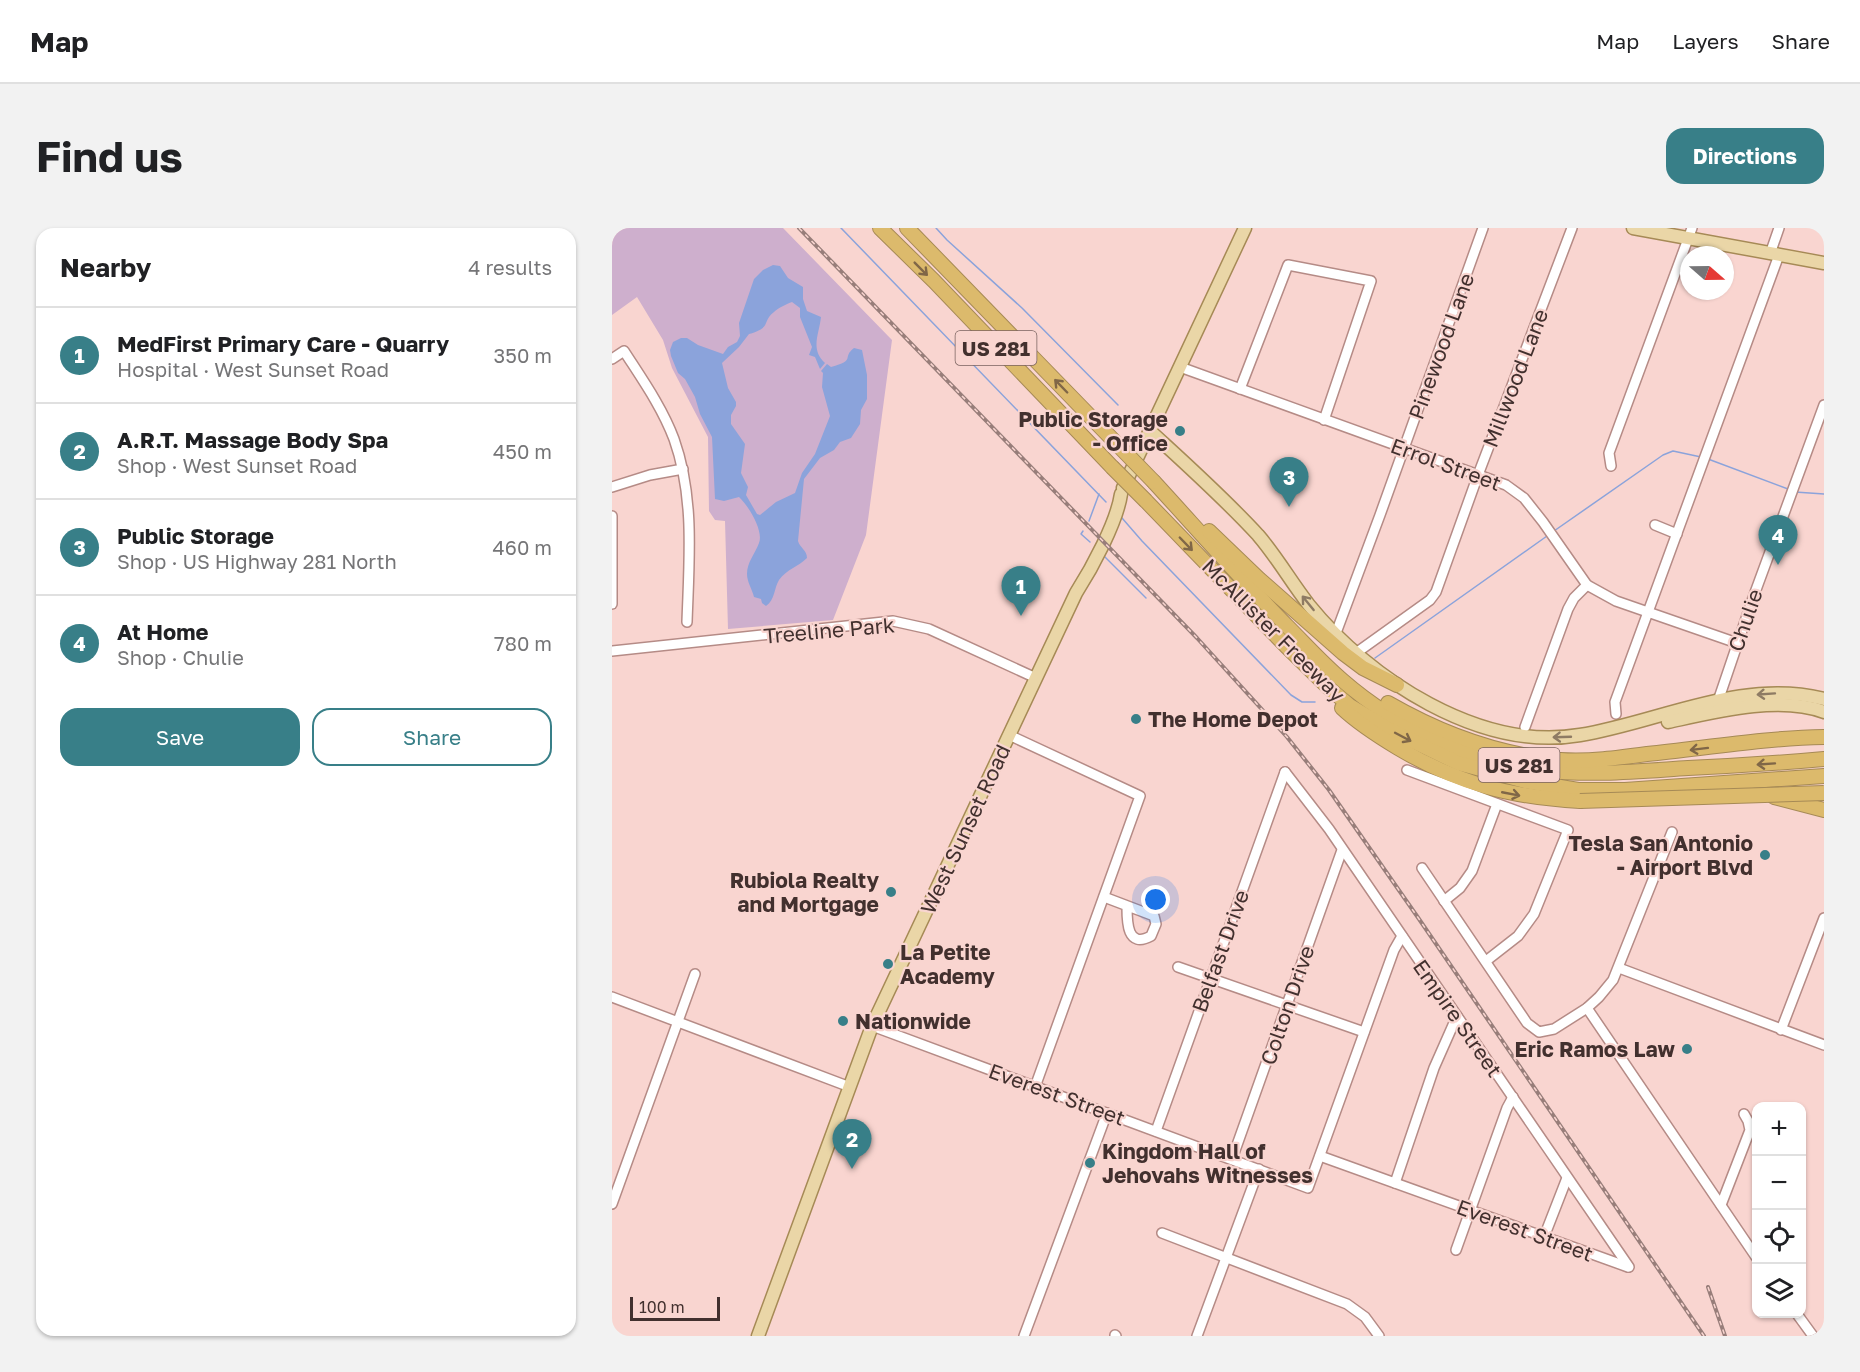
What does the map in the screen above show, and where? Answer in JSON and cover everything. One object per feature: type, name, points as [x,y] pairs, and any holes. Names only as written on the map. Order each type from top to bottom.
[{"type":"highway","name":"McAllister Freeway","points":[[880,228],[1305,666],[1350,705],[1412,742],[1458,763],[1525,781],[1578,790],[1625,790],[1824,776]]},
{"type":"highway","name":"McAllister Freeway","points":[[907,228],[1154,482],[1266,604],[1333,672],[1373,704],[1433,739],[1478,755],[1543,770],[1588,772],[1662,770],[1824,759]]},
{"type":"highway","points":[[918,228],[962,284]]},
{"type":"highway","points":[[1154,482],[1325,638],[1363,668],[1397,685]]},
{"type":"highway","points":[[1266,604],[1376,697],[1432,728],[1494,749],[1561,760],[1603,759],[1757,741],[1824,736]]},
{"type":"highway","points":[[1305,666],[1323,689],[1353,718],[1380,737],[1423,762],[1466,782],[1503,792],[1553,800],[1580,801],[1824,793]]},
{"type":"highway","points":[[1686,785],[1756,793],[1824,810]]},
{"type":"main road","name":"West Sunset Road","points":[[758,1336],[872,1026],[1076,593],[1089,573],[1119,509],[1121,494],[1245,228]]},
{"type":"main road","points":[[1632,228],[1690,233],[1775,254],[1824,263]]},
{"type":"main road","points":[[1150,431],[1218,494],[1259,537],[1310,606],[1356,653],[1397,685],[1424,702],[1458,718],[1523,735],[1574,736],[1653,725],[1758,706],[1801,706],[1824,712]]},
{"type":"main road","points":[[1619,728],[1718,701],[1770,693],[1824,699]]},
{"type":"street","name":"Pinewood Lane","points":[[1336,633],[1483,228]]},
{"type":"street","name":"Millwood Lane","points":[[1356,653],[1434,596],[1572,228]]},
{"type":"street","points":[[1616,714],[1615,702],[1708,451],[1775,254],[1779,228]]},
{"type":"street","points":[[1611,466],[1609,453],[1690,233]]},
{"type":"street","points":[[1240,390],[1287,265],[1371,281],[1323,420]]},
{"type":"street","points":[[612,359],[624,351],[660,408],[683,469],[690,532],[687,622]]},
{"type":"street","name":"Errol Street","points":[[1180,368],[1514,490],[1524,498],[1543,522],[1587,585],[1616,601],[1737,643]]},
{"type":"street","name":"Chulie","points":[[1718,701],[1824,405]]},
{"type":"street","points":[[612,487],[650,475],[683,469]]},
{"type":"street","points":[[612,516],[612,604]]},
{"type":"street","points":[[1654,525],[1677,534]]},
{"type":"street","points":[[1525,728],[1568,609],[1574,598],[1587,585]]},
{"type":"street","name":"Treeline Park","points":[[612,651],[893,621],[929,629],[1036,678]]},
{"type":"street","points":[[1010,735],[1140,796],[1035,1087]]},
{"type":"street","points":[[1407,770],[1568,830],[1534,915],[1508,945],[1486,961]]},
{"type":"street","name":"Empire Street","points":[[1285,772],[1329,830],[1629,1267]]},
{"type":"street","name":"Belfast Drive","points":[[1156,1131],[1285,772]]},
{"type":"street","points":[[1444,902],[1465,882],[1472,871],[1497,804]]},
{"type":"street","points":[[1422,868],[1527,1023],[1539,1032],[1554,1029],[1587,1008],[1607,989],[1619,968],[1672,832]]},
{"type":"street","name":"Colton Drive","points":[[1232,1159],[1342,850]]},
{"type":"street","points":[[1104,897],[1127,907]]},
{"type":"street","points":[[1781,1030],[1824,918]]},
{"type":"street","points":[[1320,1156],[1394,950],[1402,936]]},
{"type":"street","points":[[1178,967],[1364,1032]]},
{"type":"street","points":[[1619,968],[1824,1045]]},
{"type":"street","points":[[612,1204],[695,974]]},
{"type":"street","points":[[612,997],[678,1020],[850,1087]]},
{"type":"street","points":[[1587,1008],[1752,1251]]},
{"type":"street","points":[[1395,1183],[1434,1068],[1457,1016]]},
{"type":"street","name":"Everest Street","points":[[872,1026],[1308,1188],[1320,1156],[1629,1267]]},
{"type":"street","points":[[1456,1250],[1513,1097]]},
{"type":"street","points":[[1024,1336],[1107,1113]]},
{"type":"street","points":[[1721,1205],[1750,1130],[1744,1114]]},
{"type":"street","points":[[1197,1336],[1259,1169]]},
{"type":"street","points":[[1544,1237],[1567,1178]]},
{"type":"street","points":[[1162,1233],[1347,1304],[1365,1317],[1379,1336]]},
{"type":"street","points":[[1800,1318],[1813,1336]]},
{"type":"shaded area","points":[[612,228],[783,228],[892,340],[866,535],[833,620],[728,629],[725,521],[715,520],[709,511],[708,437],[672,368],[663,340],[637,297],[612,315]]},
{"type":"water","points":[[773,265],[780,266],[788,278],[803,287],[803,299],[807,311],[821,317],[817,347],[820,358],[825,363],[820,369],[815,357],[809,355],[812,347],[800,317],[800,308],[792,302],[770,316],[764,327],[749,334],[722,363],[728,388],[736,402],[731,415],[731,424],[745,444],[741,473],[748,487],[746,495],[757,514],[760,515],[776,502],[795,493],[802,473],[815,454],[830,416],[822,387],[823,373],[821,371],[827,364],[831,367],[839,365],[846,361],[850,351],[854,348],[862,350],[867,375],[867,399],[861,410],[860,424],[851,438],[840,442],[834,450],[820,458],[804,479],[798,541],[807,558],[782,576],[771,601],[766,606],[761,599],[754,597],[747,577],[748,566],[760,538],[757,525],[751,512],[739,497],[724,501],[715,499],[712,437],[700,414],[695,397],[685,379],[678,373],[670,350],[673,342],[687,338],[698,345],[723,354],[728,347],[737,342],[740,336],[739,323],[754,279],[763,270]]},
{"type":"waterway","points":[[841,228],[1106,502]]},
{"type":"waterway","points":[[936,228],[1022,308],[1118,405]]},
{"type":"waterway","points":[[1554,531],[1663,455],[1673,451],[1701,457]]},
{"type":"waterway","points":[[1708,459],[1788,489]]},
{"type":"waterway","points":[[1795,492],[1824,494]]},
{"type":"waterway","points":[[1089,521],[1099,494]]},
{"type":"waterway","points":[[1122,518],[1291,695],[1302,702],[1315,702]]},
{"type":"waterway","points":[[1083,531],[1081,534],[1090,542]]},
{"type":"waterway","points":[[1375,658],[1547,536]]},
{"type":"waterway","points":[[1104,556],[1146,598]]},
{"type":"railway","points":[[799,228],[1197,638],[1287,737],[1329,790],[1419,919],[1704,1336]]},
{"type":"railway","points":[[1708,1287],[1725,1336]]},
{"type":"place","name":"Public Storage - Office","points":[[1180,431]]},
{"type":"place","name":"Public Storage","points":[[1289,507]]},
{"type":"place","name":"At Home","points":[[1778,565]]},
{"type":"place","name":"MedFirst Primary Care - Quarry","points":[[1021,616]]},
{"type":"place","name":"The Home Depot","points":[[1136,719]]},
{"type":"place","name":"Tesla San Antonio - Airport Blvd","points":[[1765,855]]},
{"type":"place","name":"Rubiola Realty and Mortgage","points":[[891,892]]},
{"type":"place","name":"La Petite Academy","points":[[888,964]]},
{"type":"place","name":"Nationwide","points":[[843,1021]]},
{"type":"place","name":"Eric Ramos Law","points":[[1687,1049]]},
{"type":"place","name":"Kingdom Hall of Jehovahs Witnesses","points":[[1090,1163]]},
{"type":"place","name":"A.R.T. Massage Body Spa","points":[[852,1169]]}]
